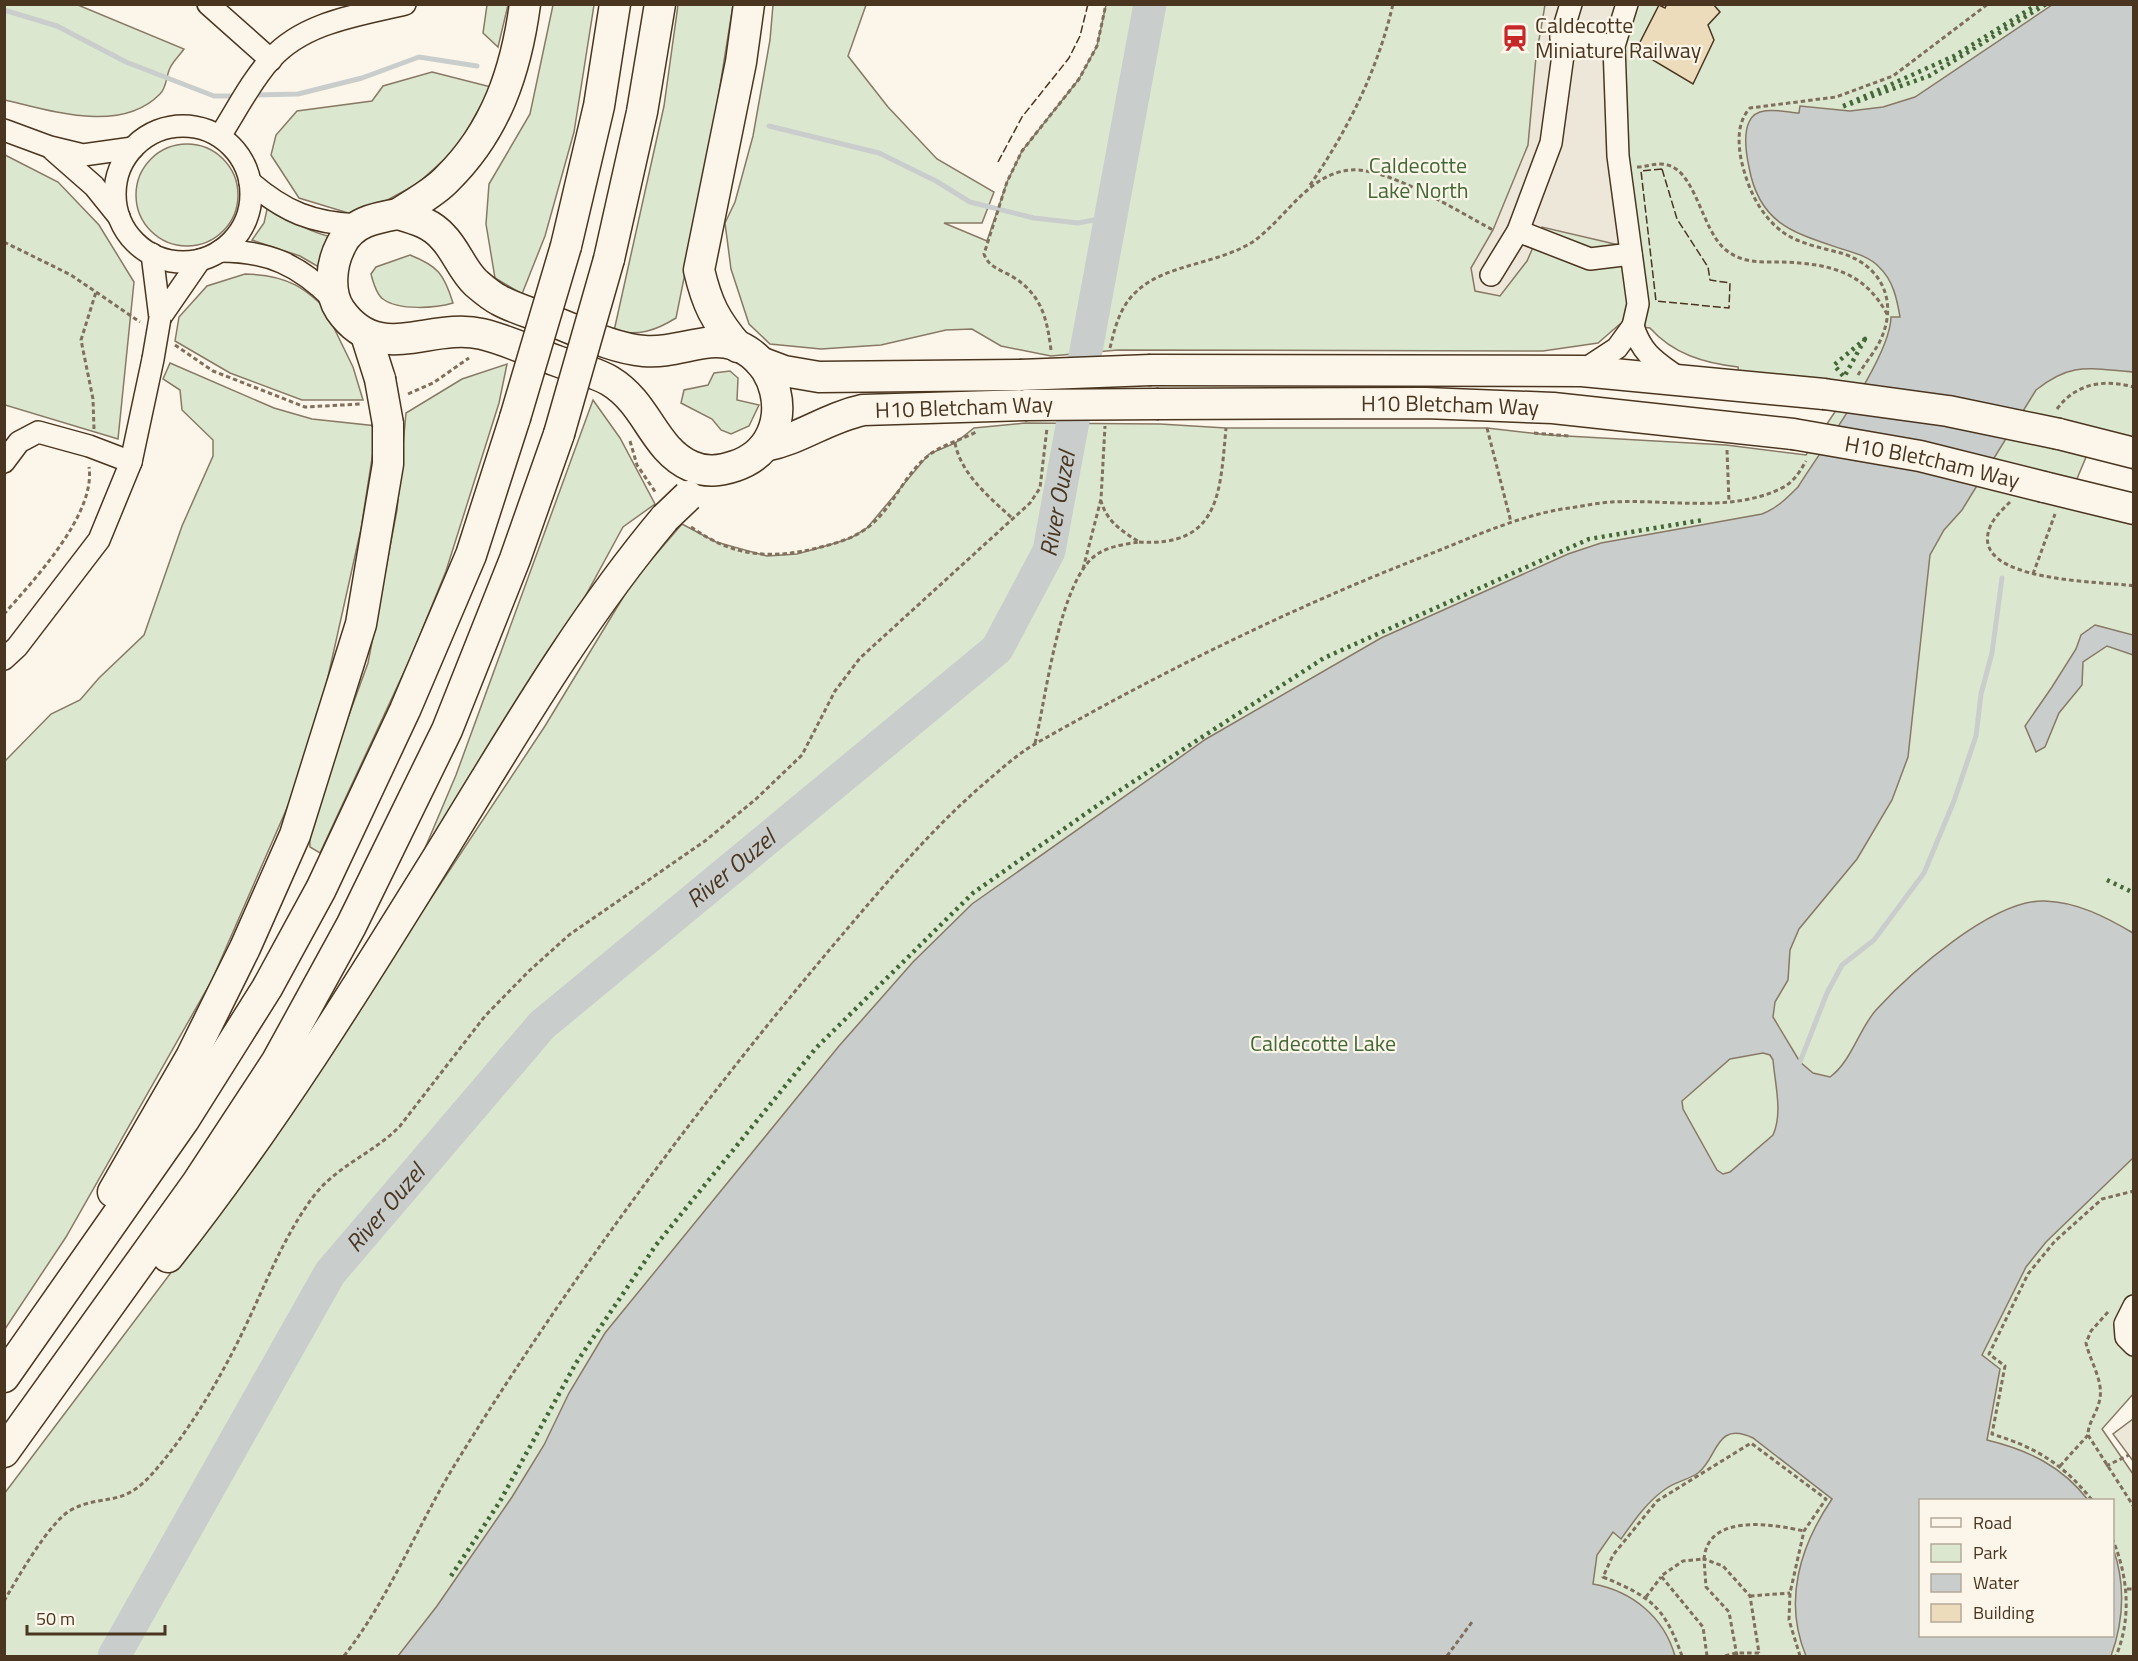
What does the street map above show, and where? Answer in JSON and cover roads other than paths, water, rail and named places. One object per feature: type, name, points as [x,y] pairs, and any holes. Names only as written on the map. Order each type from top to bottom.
[{"type":"highway","points":[[525,4],[520,40],[506,93],[479,144],[446,181],[398,214],[376,218],[358,225],[342,243],[333,265],[333,299],[347,320],[366,335],[395,342],[453,331],[482,334],[609,380],[646,416],[661,442],[682,462],[697,469],[718,472]]},
{"type":"highway","points":[[4,1377],[190,1111],[267,988],[321,889],[405,710],[471,555],[515,418],[566,246],[599,106],[615,4]]},
{"type":"highway","points":[[4,1452],[43,1402],[197,1183],[278,1061],[351,926],[447,730],[515,559],[559,434],[609,259],[642,112],[660,4]]},
{"type":"highway","points":[[43,1402],[128,1308],[202,1214],[273,1116],[416,892],[536,697],[639,548],[664,518],[688,496],[718,472],[740,464],[765,446],[778,412],[778,395],[772,378],[714,317],[706,301],[699,270],[708,216],[737,83],[749,4]]},
{"type":"highway","name":"H10 Bletcham Way","points":[[398,214],[423,222],[444,237],[473,280],[498,300],[621,347],[667,352],[721,342],[784,371],[819,377],[1020,375],[1151,370],[1582,371],[1824,394],[1948,411],[2059,434],[2133,453]]},
{"type":"highway","points":[[81,1269],[106,1203],[191,1057],[245,948],[295,835],[361,624],[388,464],[388,424],[380,379],[366,335]]},
{"type":"highway","name":"H10 Bletcham Way","points":[[765,446],[789,441],[841,414],[863,410],[1026,405],[1425,403],[1553,408],[1800,446],[1920,456],[2050,497],[2133,509]]},
{"type":"street","points":[[208,4],[270,60]]},
{"type":"street","points":[[220,136],[270,60],[296,38],[337,21],[405,4]]},
{"type":"street","points":[[1491,275],[1518,231],[1551,143],[1563,55],[1561,37],[1571,4]]},
{"type":"street","points":[[1582,371],[1617,348],[1633,326],[1638,304],[1620,168],[1614,46],[1627,4]]},
{"type":"street","points":[[1561,37],[1614,46]]},
{"type":"street","points":[[50,147],[94,186],[120,218],[127,232],[152,254],[183,262],[200,260],[220,251],[235,238],[246,221],[251,202],[250,182],[245,164],[234,148],[220,136],[202,128],[183,126],[164,129],[147,136],[133,148],[122,164],[117,181],[116,200],[120,218]]},
{"type":"street","points":[[4,130],[50,147],[83,155],[133,148]]},
{"type":"street","points":[[250,182],[273,201],[299,215],[330,224],[358,225]]},
{"type":"street","points":[[1518,231],[1590,259],[1631,254]]},
{"type":"street","points":[[220,251],[253,253],[287,263],[312,278],[333,299]]},
{"type":"street","points":[[4,659],[17,647],[99,540],[131,462],[160,318],[152,254]]},
{"type":"street","points":[[160,318],[200,260]]},
{"type":"street","points":[[1633,326],[1639,344],[1648,355],[1681,380]]},
{"type":"street","points":[[4,462],[19,442],[38,432],[89,446],[131,462]]},
{"type":"street","points":[[2123,1306],[2130,1341]]},
{"type":"water","name":"Caldecotte Lake","points":[[2052,5],[2133,5],[2133,372],[2093,369],[2071,371],[2036,390],[1962,510],[1944,530],[1930,555],[1908,757],[1892,800],[1857,859],[1799,929],[1790,950],[1788,980],[1775,1002],[1773,1017],[1800,1062],[1813,1073],[1830,1077],[1844,1063],[1876,1010],[1909,977],[1954,941],[2001,912],[2024,904],[2057,902],[2091,911],[2133,933],[2133,1158],[2046,1242],[2026,1267],[1982,1355],[2000,1369],[1987,1440],[2030,1454],[2043,1461],[2067,1478],[2087,1499],[1919,1499],[1919,1637],[2114,1637],[2114,1552],[2120,1575],[2122,1602],[2119,1629],[2111,1656],[1806,1656],[1799,1635],[1796,1615],[1798,1574],[1811,1536],[1832,1499],[1753,1438],[1731,1434],[1724,1437],[1698,1473],[1668,1487],[1658,1495],[1621,1539],[1613,1532],[1597,1555],[1593,1584],[1621,1593],[1644,1608],[1663,1629],[1675,1656],[398,1656],[437,1606],[512,1497],[544,1445],[569,1393],[605,1333],[839,1046],[913,962],[972,904],[1206,739],[1381,638],[1568,554],[1601,543],[1762,514],[1777,506],[1798,487],[1867,379],[1888,335],[1891,317],[1900,317],[1891,284],[1884,272],[1875,264],[1862,256],[1794,231],[1770,214],[1761,202],[1754,186],[1746,150],[1747,127],[1753,116],[1764,111],[1799,113],[1800,106],[1850,111],[1883,107],[1915,97]],"holes":[[[1763,1053],[1770,1055],[1773,1060],[1778,1108],[1773,1135],[1730,1172],[1723,1174],[1717,1170],[1683,1109],[1682,1101],[1730,1059]]]},
{"type":"water","points":[[2095,625],[2133,635],[2133,655],[2107,646],[2083,662],[2082,685],[2059,713],[2045,747],[2036,752],[2025,726],[2076,649],[2081,635]]},
{"type":"waterway","name":"River Ouzel","points":[[114,1656],[330,1273],[542,1025],[997,649],[1049,551],[1150,4]]},
{"type":"waterway","points":[[4,10],[57,26],[126,62],[214,96],[237,96]]},
{"type":"waterway","points":[[253,95],[298,94],[362,78],[419,57],[477,66]]},
{"type":"waterway","points":[[769,126],[879,153],[936,181],[970,202],[1034,218],[1078,223],[1110,217]]},
{"type":"waterway","points":[[1800,1062],[1827,993],[1842,965],[1874,940],[1924,873],[1954,801],[1976,736],[1981,694],[1992,653],[2002,578]]},
{"type":"place","name":"Caldecotte Miniature Railway","points":[[1515,38]]},
{"type":"park label","name":"Caldecotte Lake North","points":[[1418,178]]}]
